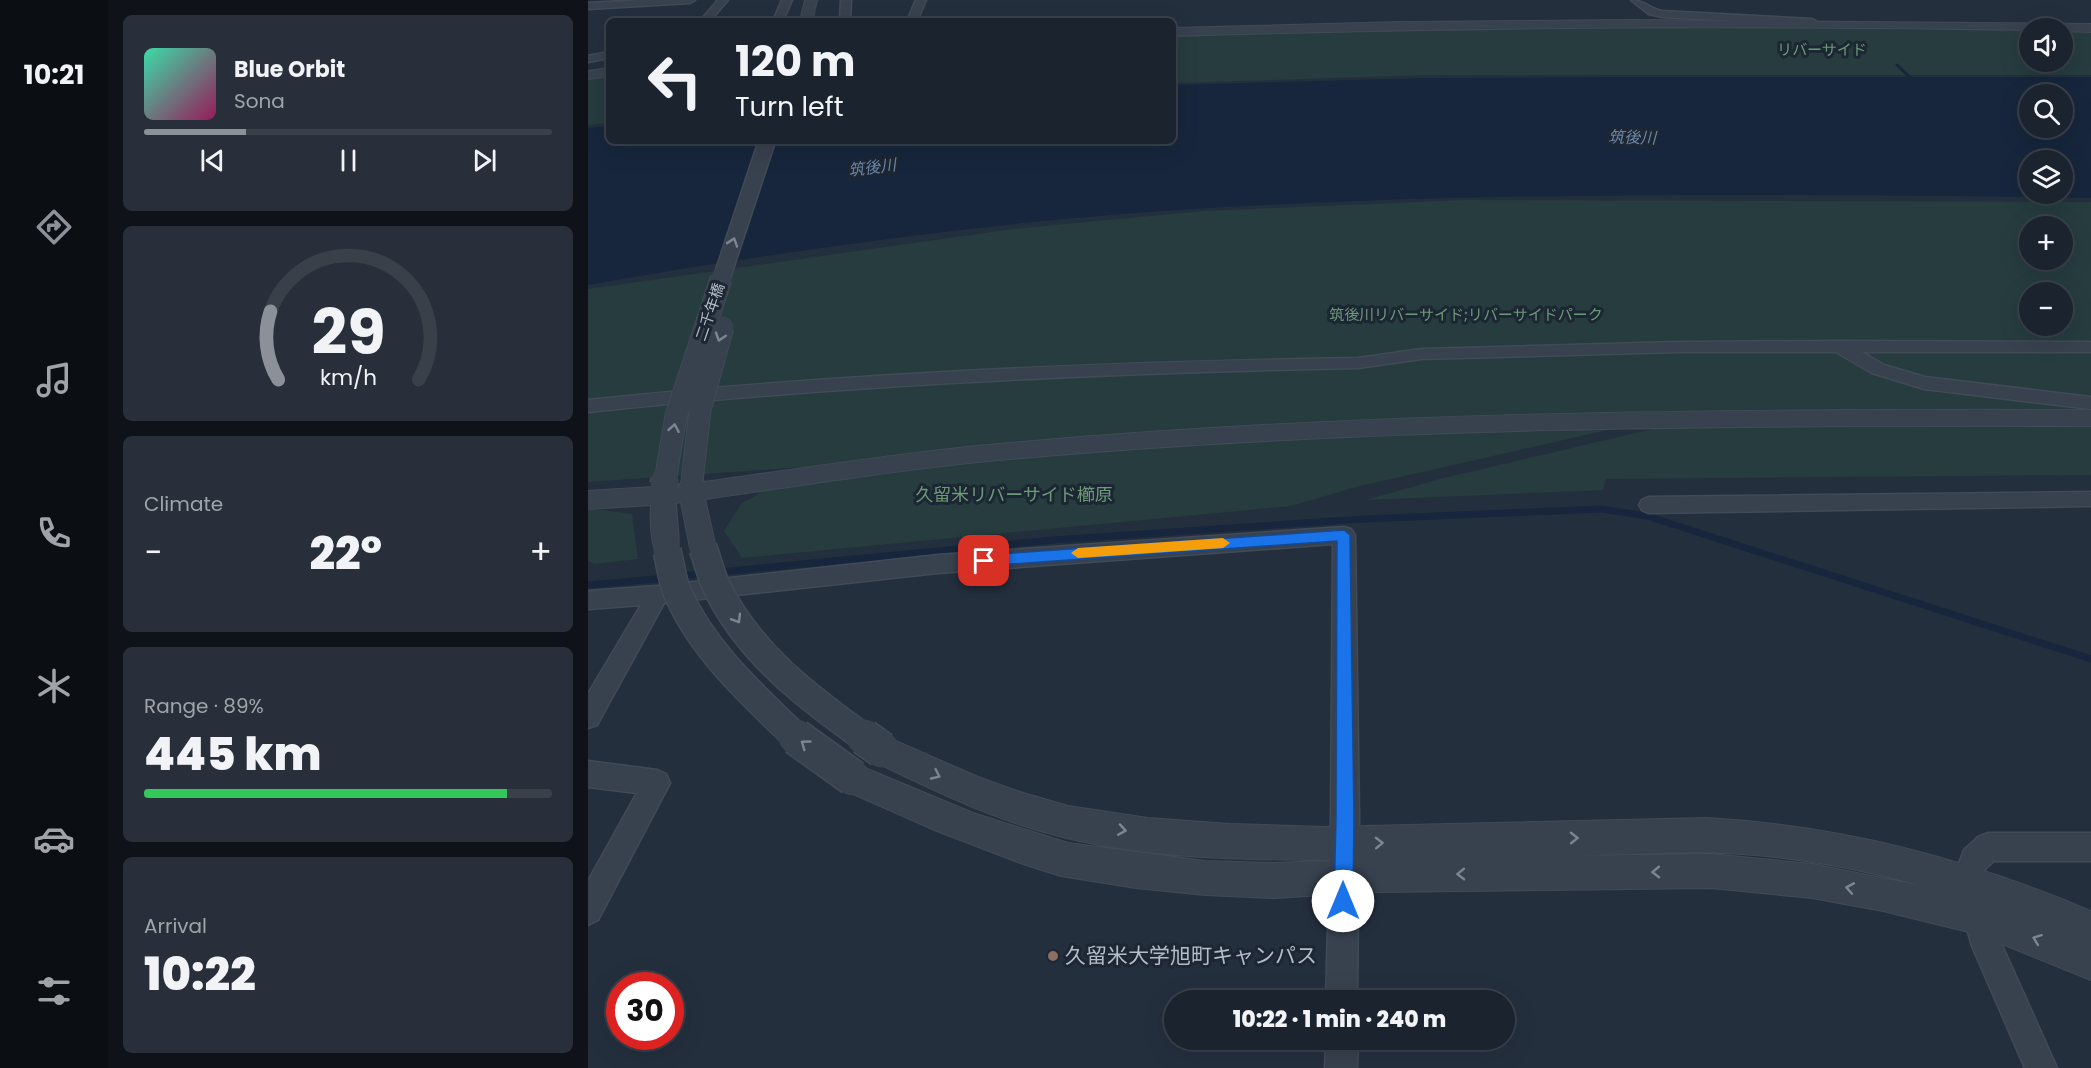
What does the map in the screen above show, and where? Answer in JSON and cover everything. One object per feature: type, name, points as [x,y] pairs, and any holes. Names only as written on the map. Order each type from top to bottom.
[{"type":"street","points":[[588,6],[690,0]]},
{"type":"street","points":[[708,18],[723,0]]},
{"type":"street","points":[[779,18],[786,0]]},
{"type":"street","points":[[807,18],[811,0]]},
{"type":"street","points":[[820,18],[823,0]]},
{"type":"street","points":[[845,18],[846,0]]},
{"type":"street","points":[[913,18],[921,0]]},
{"type":"street","points":[[1636,0],[1652,12],[1662,14],[1812,22]]},
{"type":"street","points":[[648,15],[662,1]]},
{"type":"street","points":[[1176,32],[1516,24],[1812,22],[2091,28]]},
{"type":"street","points":[[588,59],[606,56]]},
{"type":"street","name":"二千年橋","points":[[766,144],[679,406],[664,490],[663,523],[678,595],[706,642],[747,689],[798,739],[853,778],[950,822],[1050,856],[1154,875],[1235,880],[1378,875],[1711,871],[1812,881],[1883,894],[1977,916],[2091,962]]},
{"type":"street","name":"二千年橋","points":[[781,144],[712,362],[700,410],[691,487],[704,548],[716,584],[742,627],[777,670],[825,710],[882,750],[973,791],[1067,822],[1164,837],[1237,842],[1343,844],[1706,835],[1794,842],[1873,857],[1967,880],[2091,929]]},
{"type":"street","points":[[1837,346],[1878,369],[1924,383],[2091,403]]},
{"type":"street","points":[[588,406],[730,391],[946,376],[1240,364],[1358,363],[1421,354],[1684,347],[2091,347]]},
{"type":"street","points":[[588,500],[1008,452],[1319,431],[1604,420],[2091,418]]},
{"type":"street","points":[[1650,505],[2091,499]]},
{"type":"street","points":[[588,600],[657,595],[938,564],[1344,535],[1345,818],[1342,990]]},
{"type":"street","points":[[588,717],[657,595]]},
{"type":"street","points":[[588,774],[657,783],[588,910]]},
{"type":"street","points":[[2042,1068],[1986,945],[1967,880],[1974,860],[1988,847],[2091,847]]},
{"type":"street","points":[[1341,1068],[1342,1050]]},
{"type":"green space","name":"リバーサイド","points":[[1813,24],[2019,30],[2019,72],[2073,72],[2073,31],[2091,31],[2091,75],[1429,75],[1176,83],[1176,34],[1277,30]]},
{"type":"green space","points":[[606,74],[606,123],[588,125],[588,77]]},
{"type":"green space","name":"筑後川リバーサイド;リバーサイドパーク","points":[[1466,200],[2019,202],[2019,204],[2091,202],[2091,416],[1294,433],[588,482],[588,289],[1013,229],[1204,211]]},
{"type":"green space","points":[[2091,424],[2091,475],[1606,479],[1603,490],[1366,500],[1440,479],[1665,426]]},
{"type":"green space","name":"久留米リバーサイド櫛原","points":[[1621,427],[1356,487],[1291,506],[742,558],[724,531],[742,503],[775,485],[1011,458],[1314,437]]},
{"type":"green space","points":[[588,508],[632,514],[638,559],[594,564],[588,560]]},
{"type":"water","name":"筑後川","points":[[2091,77],[2091,198],[2073,198],[2073,150],[2019,150],[2019,197],[1623,195],[1417,199],[1211,208],[1054,220],[898,237],[743,259],[588,285],[588,128],[606,126],[606,144],[1176,144],[1176,85],[1429,78]]},
{"type":"waterway","points":[[1897,65],[1915,82]]},
{"type":"waterway","points":[[719,572],[1053,540],[1363,519],[1601,509],[1647,516],[2091,659]]},
{"type":"waterway","points":[[680,576],[703,574]]},
{"type":"waterway","points":[[588,585],[667,578]]},
{"type":"slow traffic","points":[[1078,553],[1223,543]]},
{"type":"place","name":"久留米大学旭町キャンパス","points":[[1053,956]]},
{"type":"route","points":[[984,561],[1344,535],[1343,901]]}]
